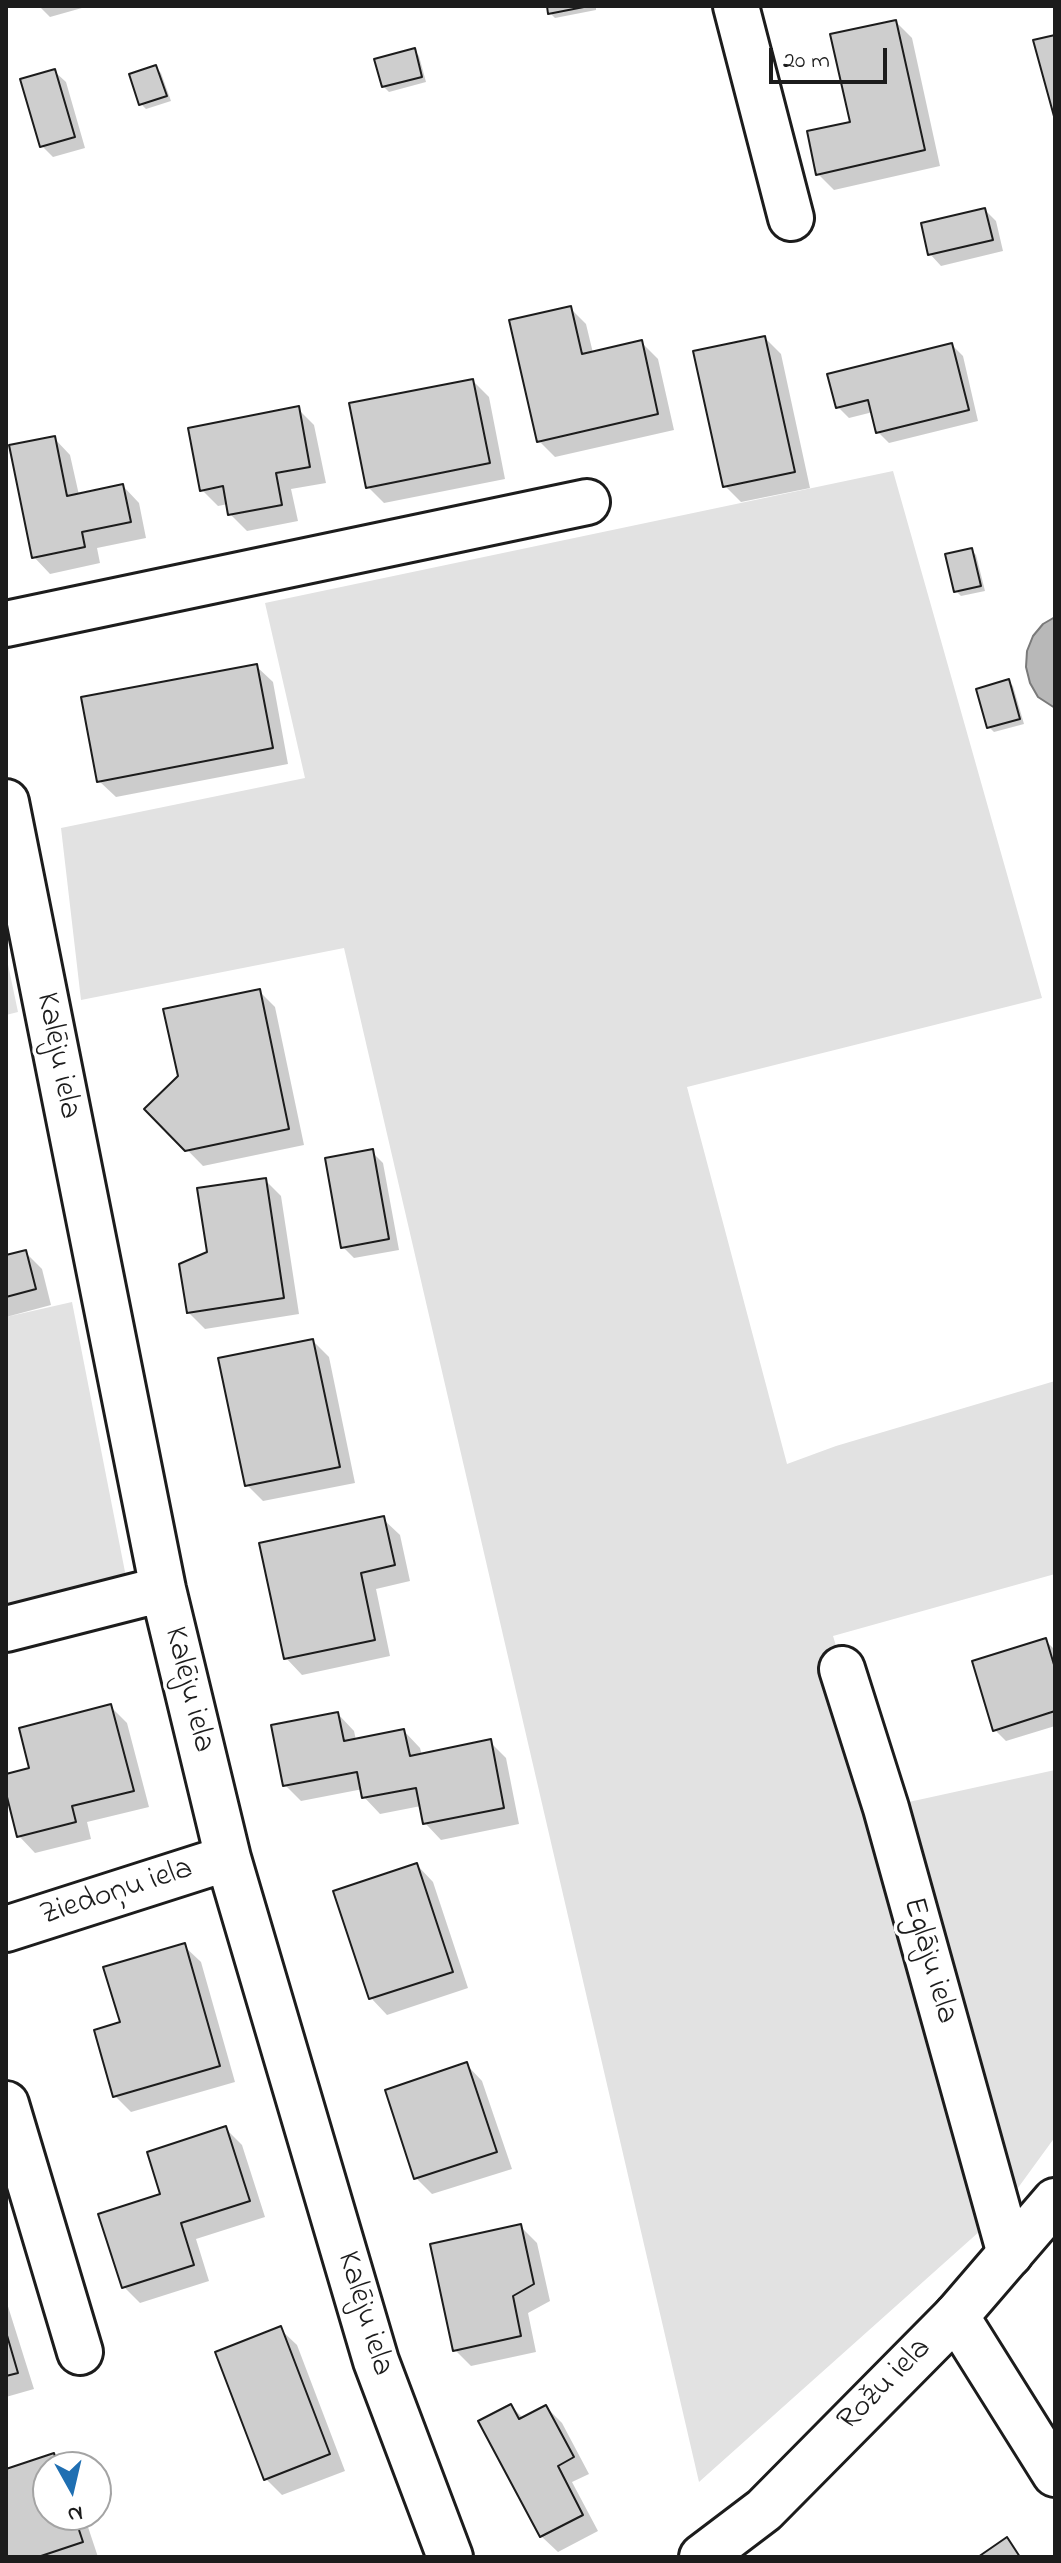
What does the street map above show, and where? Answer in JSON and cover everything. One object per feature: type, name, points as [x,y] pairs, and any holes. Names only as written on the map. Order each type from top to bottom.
[{"type":"street","points":[[736,6],[791,218]]},
{"type":"street","points":[[6,624],[587,502]]},
{"type":"street","name":"Kalēju iela","points":[[6,802],[163,1589],[228,1858],[376,2361],[450,2557]]},
{"type":"street","points":[[6,1629],[163,1589]]},
{"type":"street","name":"Eglāju iela","points":[[842,1669],[886,1808],[1010,2254]]},
{"type":"street","name":"Ziedoņu iela","points":[[6,1929],[228,1858]]},
{"type":"street","points":[[6,2104],[80,2352]]},
{"type":"street","name":"Rožu iela","points":[[702,2557],[764,2510],[956,2316],[1055,2201]]},
{"type":"street","points":[[956,2316],[1055,2474]]},
{"type":"shaded area","points":[[893,471],[1042,998],[687,1087],[787,1464],[836,1446],[1055,1381],[1055,1574],[833,1636],[886,1807],[1055,1770],[1055,2137],[999,2214],[699,2482],[344,948],[81,1000],[61,828],[305,778],[265,603]]},
{"type":"shaded area","points":[[1055,617],[1055,708],[1038,697],[1026,667],[1027,651],[1033,636],[1043,624]]},
{"type":"shaded area","points":[[6,955],[18,1012],[6,1015]]},
{"type":"shaded area","points":[[72,1302],[126,1577],[6,1607],[6,1317]]},
{"type":"building","points":[[547,6],[589,6],[548,14]]},
{"type":"building","points":[[896,20],[925,150],[816,175],[807,131],[850,122],[830,34]]},
{"type":"building","points":[[1055,35],[1055,120],[1033,40]]},
{"type":"building","points":[[415,48],[422,77],[382,87],[374,59]]},
{"type":"building","points":[[156,65],[167,96],[139,105],[129,74]]},
{"type":"building","points":[[55,69],[75,137],[40,147],[20,79]]},
{"type":"building","points":[[985,208],[993,240],[928,255],[921,223]]},
{"type":"building","points":[[571,306],[582,354],[642,340],[658,414],[537,442],[509,320]]},
{"type":"building","points":[[765,336],[795,472],[723,487],[693,351]]},
{"type":"building","points":[[952,343],[969,410],[876,433],[868,400],[836,408],[827,374]]},
{"type":"building","points":[[473,379],[490,463],[366,488],[349,403]]},
{"type":"building","points":[[299,406],[310,467],[276,473],[282,505],[228,515],[223,486],[200,491],[188,428]]},
{"type":"building","points":[[55,436],[67,496],[123,484],[131,522],[82,532],[85,547],[32,558],[9,445]]},
{"type":"building","points":[[972,548],[981,586],[954,592],[945,554]]},
{"type":"building","points":[[257,664],[273,748],[97,782],[81,697]]},
{"type":"building","points":[[1009,679],[1020,719],[987,728],[976,689]]},
{"type":"building","points":[[260,989],[289,1129],[185,1151],[144,1109],[178,1076],[163,1009]]},
{"type":"building","points":[[373,1149],[389,1239],[341,1248],[325,1158]]},
{"type":"building","points":[[266,1178],[284,1298],[187,1313],[179,1264],[207,1252],[197,1188]]},
{"type":"building","points":[[26,1250],[36,1289],[6,1297],[6,1255]]},
{"type":"building","points":[[313,1339],[340,1467],[245,1486],[218,1358]]},
{"type":"building","points":[[384,1516],[395,1565],[361,1573],[375,1640],[284,1659],[259,1543]]},
{"type":"building","points":[[1046,1638],[1055,1668],[1055,1711],[993,1731],[972,1661]]},
{"type":"building","points":[[111,1704],[134,1791],[72,1806],[76,1822],[17,1837],[6,1793],[6,1774],[29,1768],[19,1728]]},
{"type":"building","points":[[338,1712],[344,1741],[404,1729],[410,1756],[491,1739],[504,1808],[423,1824],[416,1788],[362,1798],[357,1772],[283,1786],[271,1725]]},
{"type":"building","points":[[417,1863],[453,1972],[369,1999],[333,1891]]},
{"type":"building","points":[[185,1943],[220,2066],[113,2097],[94,2030],[120,2022],[103,1967]]},
{"type":"building","points":[[467,2062],[497,2152],[414,2179],[385,2090]]},
{"type":"building","points":[[226,2126],[250,2201],[181,2223],[194,2265],[122,2288],[98,2214],[160,2194],[147,2152]]},
{"type":"building","points":[[521,2224],[534,2284],[513,2296],[521,2336],[453,2351],[430,2244]]},
{"type":"building","points":[[281,2326],[330,2454],[264,2480],[215,2352]]},
{"type":"building","points":[[6,2332],[18,2373],[6,2376]]},
{"type":"building","points":[[511,2404],[519,2419],[546,2405],[574,2457],[558,2466],[583,2515],[540,2537],[478,2421]]},
{"type":"building","points":[[32,2460],[32,2531],[79,2531],[83,2542],[38,2557],[6,2557],[6,2469]]},
{"type":"building","points":[[1007,2537],[1020,2557],[978,2557]]}]
